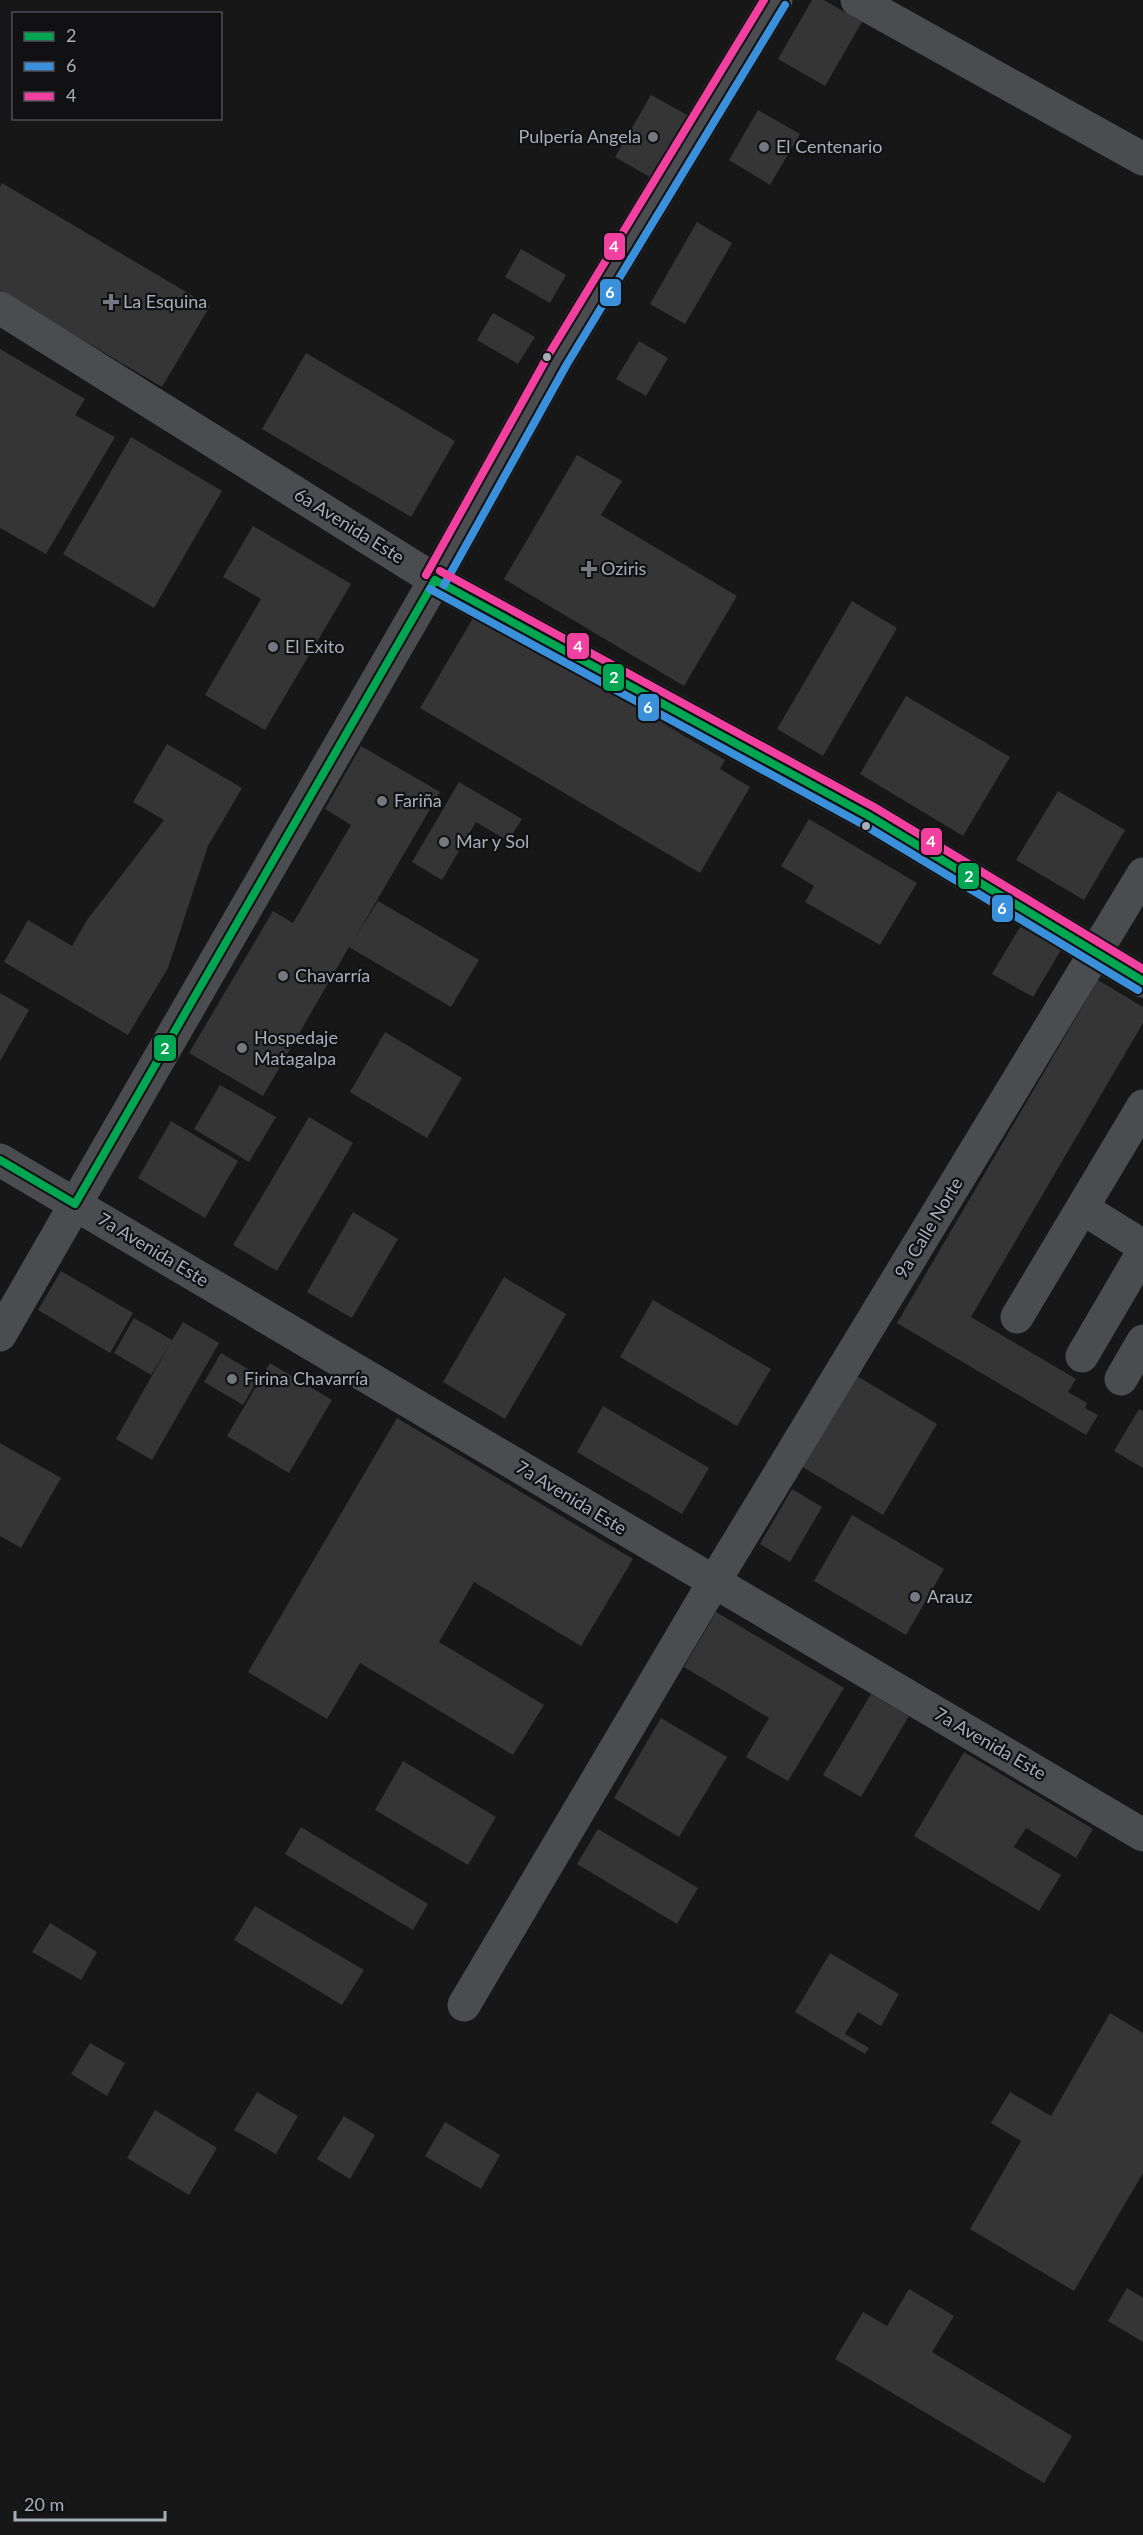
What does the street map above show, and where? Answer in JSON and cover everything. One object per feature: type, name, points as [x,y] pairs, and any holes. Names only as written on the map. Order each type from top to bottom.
[{"type":"street","points":[[0,1335],[435,580],[558,359],[776,0]]},
{"type":"street","points":[[857,0],[1143,159]]},
{"type":"street","name":"6a Avenida Este","points":[[0,308],[435,580],[869,816],[1143,981]]},
{"type":"street","name":"9a Calle Norte","points":[[464,2005],[714,1582],[1143,874]]},
{"type":"street","points":[[1017,1317],[1143,1106]]},
{"type":"street","name":"7a Avenida Este","points":[[0,1160],[1143,1834]]},
{"type":"street","points":[[1082,1208],[1143,1246]]},
{"type":"street","points":[[1082,1356],[1143,1252]]},
{"type":"street","points":[[1121,1379],[1143,1341]]},
{"type":"building","points":[[812,0],[824,0],[862,22],[825,86],[778,59]]},
{"type":"building","name":"Pulpería Angela","points":[[651,95],[691,117],[655,180],[615,157]]},
{"type":"building","name":"El Centenario","points":[[758,110],[800,134],[770,185],[729,160]]},
{"type":"building","points":[[2,183],[210,306],[162,387],[0,291],[0,187]]},
{"type":"building","points":[[697,222],[732,243],[685,324],[650,304]]},
{"type":"building","points":[[521,249],[566,275],[550,303],[505,277]]},
{"type":"building","points":[[493,313],[535,337],[518,364],[477,340]]},
{"type":"building","points":[[639,341],[668,358],[646,396],[616,379]]},
{"type":"building","points":[[0,349],[85,399],[75,415],[115,437],[46,554],[0,528]]},
{"type":"building","points":[[306,353],[455,441],[411,517],[262,429]]},
{"type":"building","points":[[131,437],[222,491],[154,608],[63,554]]},
{"type":"building","points":[[577,455],[622,481],[601,515],[737,596],[684,686],[504,579]]},
{"type":"building","name":"El Exito","points":[[253,526],[351,584],[265,730],[205,695],[261,599],[223,577]]},
{"type":"building","points":[[852,601],[897,628],[823,756],[777,729]]},
{"type":"building","points":[[476,613],[725,760],[720,769],[750,787],[700,873],[420,708]]},
{"type":"building","points":[[906,696],[1010,757],[963,836],[860,774]]},
{"type":"building","points":[[167,744],[242,788],[208,846],[168,968],[128,1035],[4,962],[28,920],[72,946],[87,920],[164,820],[133,802]]},
{"type":"building","points":[[361,746],[440,792],[355,938],[378,901],[479,960],[451,1007],[349,947],[263,1096],[189,1053],[273,911],[293,923],[351,825],[325,809]]},
{"type":"building","points":[[459,782],[522,819],[508,841],[476,822],[442,880],[412,862]]},
{"type":"building","points":[[1058,791],[1125,830],[1084,900],[1016,860]]},
{"type":"building","points":[[809,819],[917,883],[880,945],[805,902],[814,886],[781,866]]},
{"type":"building","points":[[1020,927],[1061,950],[1033,997],[992,974]]},
{"type":"building","points":[[1098,980],[1143,1007],[1143,1023],[971,1317],[1076,1379],[1068,1392],[1087,1403],[1085,1408],[1098,1415],[1086,1435],[897,1323]]},
{"type":"building","points":[[0,993],[29,1010],[0,1061]]},
{"type":"building","points":[[385,1032],[462,1078],[427,1138],[350,1092]]},
{"type":"building","points":[[220,1085],[276,1117],[249,1162],[194,1129]]},
{"type":"building","points":[[309,1117],[353,1143],[277,1271],[233,1245]]},
{"type":"building","points":[[171,1121],[238,1161],[205,1218],[138,1178]]},
{"type":"building","points":[[353,1212],[398,1239],[352,1318],[307,1292]]},
{"type":"building","points":[[61,1271],[133,1313],[110,1353],[38,1310]]},
{"type":"building","points":[[504,1277],[566,1314],[505,1419],[443,1382]]},
{"type":"building","points":[[653,1300],[771,1369],[737,1426],[620,1357]]},
{"type":"building","points":[[134,1318],[172,1340],[183,1322],[219,1343],[152,1460],[116,1439],[171,1342],[151,1375],[114,1353]]},
{"type":"building","name":"Firina Chavarría","points":[[221,1353],[260,1376],[243,1405],[204,1382]]},
{"type":"building","points":[[270,1363],[332,1400],[289,1473],[227,1436]]},
{"type":"building","points":[[852,1373],[937,1424],[883,1515],[799,1465]]},
{"type":"building","points":[[603,1406],[709,1468],[682,1514],[577,1452]]},
{"type":"building","points":[[1139,1409],[1143,1411],[1143,1468],[1114,1451]]},
{"type":"building","points":[[397,1418],[633,1559],[581,1646],[474,1582],[439,1642],[544,1705],[513,1755],[360,1663],[327,1719],[248,1672]]},
{"type":"building","points":[[0,1443],[61,1478],[21,1548],[0,1536]]},
{"type":"building","points":[[792,1489],[822,1507],[790,1562],[760,1544]]},
{"type":"building","points":[[852,1515],[944,1569],[906,1635],[814,1581]]},
{"type":"building","points":[[716,1612],[844,1688],[788,1781],[746,1757],[769,1718],[684,1667]]},
{"type":"building","points":[[871,1694],[909,1716],[861,1797],[823,1775]]},
{"type":"building","points":[[661,1718],[727,1757],[679,1837],[614,1798]]},
{"type":"building","points":[[964,1752],[1093,1829],[1076,1858],[1026,1828],[1014,1847],[1061,1875],[1039,1911],[914,1836]]},
{"type":"building","points":[[403,1761],[496,1817],[468,1865],[375,1810]]},
{"type":"building","points":[[301,1827],[428,1904],[413,1930],[285,1854]]},
{"type":"building","points":[[598,1829],[698,1888],[677,1924],[577,1864]]},
{"type":"building","points":[[255,1906],[364,1970],[342,2005],[234,1940]]},
{"type":"building","points":[[50,1923],[97,1952],[81,1980],[32,1952]]},
{"type":"building","points":[[830,1953],[899,1994],[881,2026],[858,2012],[845,2034],[869,2048],[865,2054],[795,2012]]},
{"type":"building","points":[[1110,2013],[1143,2033],[1143,2173],[1074,2291],[970,2229],[1021,2141],[991,2123],[1010,2092],[1051,2116]]},
{"type":"building","points":[[90,2043],[125,2063],[107,2096],[71,2074]]},
{"type":"building","points":[[257,2092],[298,2116],[276,2154],[234,2130]]},
{"type":"building","points":[[155,2110],[217,2148],[189,2195],[127,2158]]},
{"type":"building","points":[[344,2116],[375,2135],[350,2179],[317,2159]]},
{"type":"building","points":[[445,2122],[500,2155],[481,2189],[425,2156]]},
{"type":"building","points":[[1127,2288],[1143,2298],[1143,2342],[1108,2321]]},
{"type":"building","points":[[909,2289],[954,2316],[932,2352],[1072,2436],[1044,2483],[835,2359],[863,2312],[887,2326]]},
{"type":"transit line","name":"4","points":[[426,575],[549,354],[764,0]]},
{"type":"transit line","name":"6","points":[[444,585],[567,364],[785,5]]},
{"type":"transit line","name":"4","points":[[440,571],[874,807],[1143,969]]},
{"type":"transit line","name":"2","points":[[435,580],[869,816],[1143,981]]},
{"type":"transit line","name":"2","points":[[75,1204],[435,580]]},
{"type":"transit line","name":"6","points":[[430,589],[864,825],[1138,990]]},
{"type":"transit line","name":"2","points":[[0,1160],[75,1204]]},
{"type":"place","name":"Pulpería Angela","points":[[653,137]]},
{"type":"place","name":"El Centenario","points":[[764,147]]},
{"type":"place","name":"La Esquina","points":[[111,302]]},
{"type":"place","name":"Oziris","points":[[589,569]]},
{"type":"place","name":"El Exito","points":[[273,647]]},
{"type":"place","name":"Fariña","points":[[382,801]]},
{"type":"place","name":"Mar y Sol","points":[[444,842]]},
{"type":"place","name":"Chavarría","points":[[283,976]]},
{"type":"place","name":"Hospedaje Matagalpa","points":[[242,1048]]},
{"type":"place","name":"Firina Chavarría","points":[[232,1379]]},
{"type":"place","name":"Arauz","points":[[915,1597]]}]
